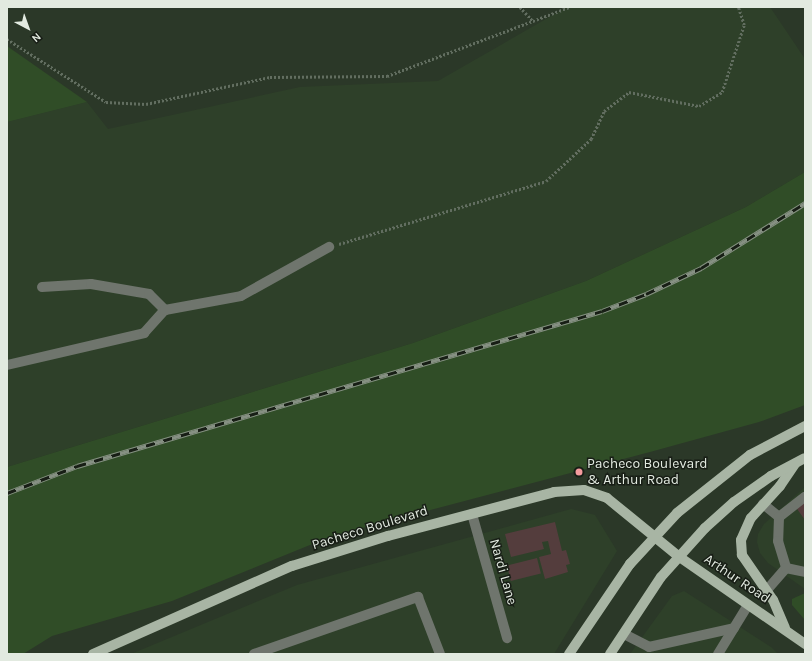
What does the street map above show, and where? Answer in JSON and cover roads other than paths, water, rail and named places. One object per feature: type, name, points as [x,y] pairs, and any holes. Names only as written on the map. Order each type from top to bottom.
[{"type":"main road","points":[[569,654],[630,564],[677,513],[750,456],[805,426]]},
{"type":"main road","points":[[610,654],[661,577],[678,556],[734,502],[770,476],[805,458]]},
{"type":"main road","points":[[785,628],[766,591],[742,555],[741,540],[751,518],[796,463]]},
{"type":"main road","name":"Pacheco Boulevard","points":[[96,653],[292,566],[388,536],[554,492],[584,490],[606,498],[655,536]]},
{"type":"main road","name":"Arthur Road","points":[[655,536],[678,556],[748,605],[785,628],[805,644]]},
{"type":"lane","points":[[7,365],[144,333],[165,310],[240,296],[329,247]]},
{"type":"lane","points":[[42,287],[92,284],[148,294],[165,310]]},
{"type":"lane","points":[[779,517],[805,497]]},
{"type":"lane","points":[[763,504],[779,517]]},
{"type":"lane","name":"Nardi Lane","points":[[472,514],[507,638]]},
{"type":"lane","points":[[779,517],[778,541],[786,568]]},
{"type":"lane","points":[[766,591],[786,568]]},
{"type":"lane","points":[[786,568],[805,572]]},
{"type":"lane","points":[[254,654],[418,597],[440,654]]},
{"type":"lane","points":[[718,654],[748,605]]},
{"type":"lane","points":[[624,634],[649,648],[734,628]]},
{"type":"railway","points":[[7,493],[77,466],[602,311],[646,294],[701,268],[805,203]]},
{"type":"place","name":"Pacheco Boulevard & Arthur Road","points":[[579,472]]}]
